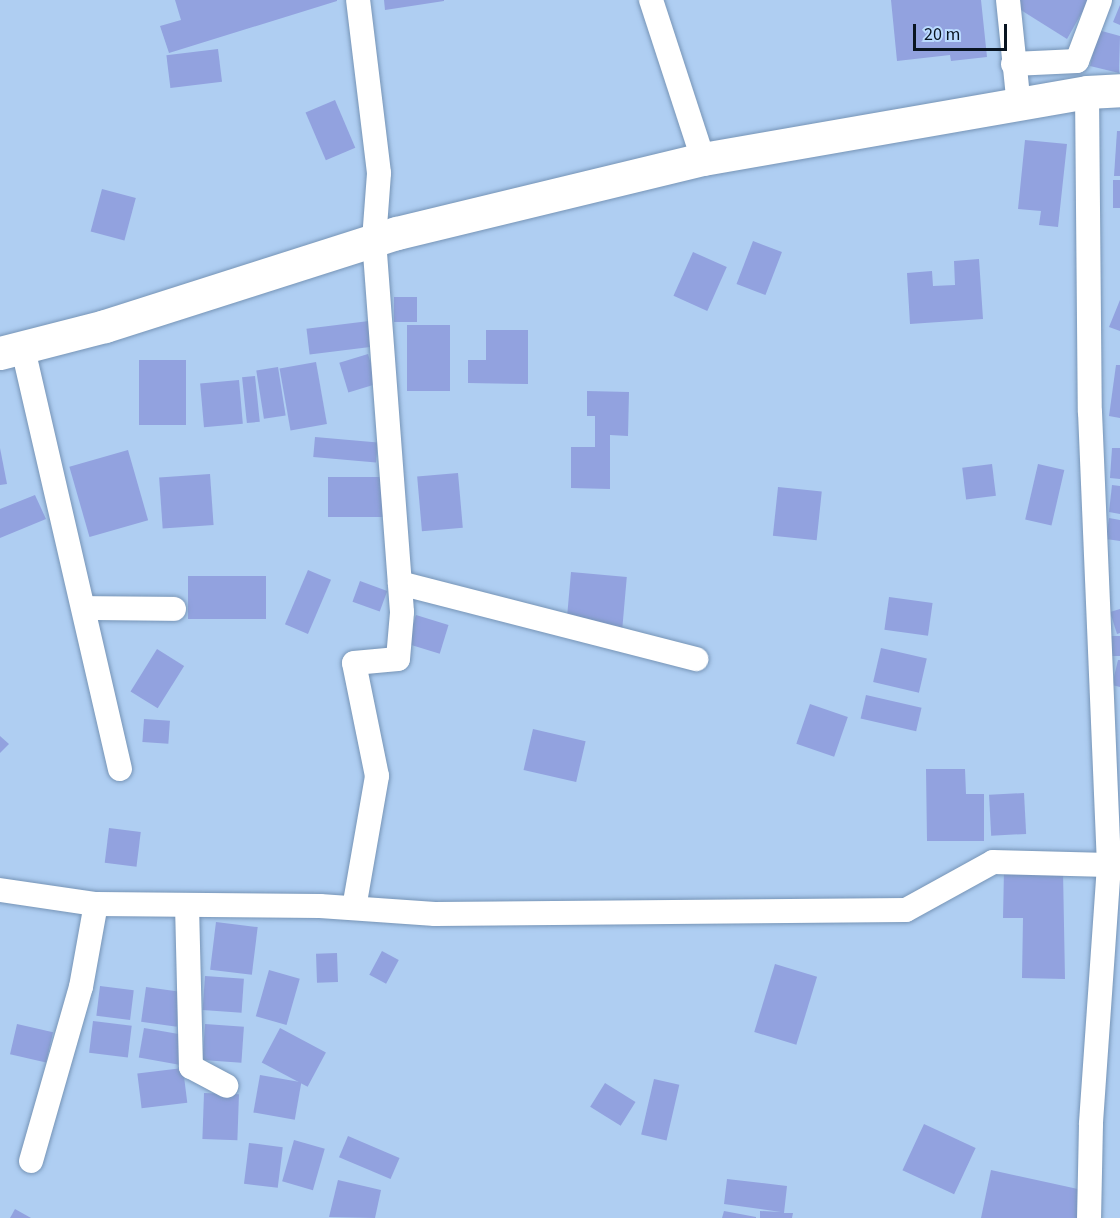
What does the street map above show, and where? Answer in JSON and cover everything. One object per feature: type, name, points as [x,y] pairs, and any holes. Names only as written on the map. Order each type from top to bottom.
[{"type":"main road","points":[[12,351],[105,326],[374,240],[703,159],[1019,106],[1087,92],[1120,90]]},
{"type":"street","points":[[354,908],[377,776],[354,663],[398,658],[400,583],[374,240],[380,173],[357,0]]},
{"type":"street","points":[[651,0],[703,159]]},
{"type":"street","points":[[1008,0],[1019,106]]},
{"type":"street","points":[[1013,64],[1077,61],[1100,0]]},
{"type":"street","points":[[1087,92],[1090,412],[1109,865],[1091,1124],[1089,1218]]},
{"type":"street","points":[[12,351],[84,608],[120,769]]},
{"type":"street","points":[[400,583],[696,659]]},
{"type":"street","points":[[84,608],[174,609]]},
{"type":"street","points":[[0,890],[96,904],[354,908],[435,914],[906,910],[993,862],[1109,865]]},
{"type":"street","points":[[31,1161],[81,987],[96,904]]},
{"type":"street","points":[[187,904],[191,1067],[226,1086]]},
{"type":"building","points":[[175,0],[337,1],[169,53],[160,26],[181,20]]},
{"type":"building","points":[[384,0],[444,0],[444,1],[385,10]]},
{"type":"building","points":[[891,0],[981,0],[987,57],[951,61],[950,55],[897,61]]},
{"type":"building","points":[[1020,0],[1089,0],[1067,39],[1016,7]]},
{"type":"building","points":[[1120,5],[1120,25],[1113,22]]},
{"type":"building","points":[[1098,30],[1120,36],[1119,73],[1090,66]]},
{"type":"building","points":[[218,49],[222,82],[170,88],[166,55]]},
{"type":"building","points":[[335,100],[355,148],[326,160],[306,113]]},
{"type":"building","points":[[1117,131],[1120,131],[1120,176],[1114,176]]},
{"type":"building","points":[[1025,140],[1067,144],[1058,227],[1039,225],[1041,211],[1018,209]]},
{"type":"building","points":[[1113,180],[1120,180],[1120,208],[1113,208]]},
{"type":"building","points":[[102,189],[136,198],[124,241],[91,232]]},
{"type":"building","points":[[753,241],[782,252],[765,295],[737,284]]},
{"type":"building","points":[[693,252],[727,267],[707,311],[673,296]]},
{"type":"building","points":[[979,259],[983,319],[910,324],[907,273],[932,271],[933,286],[955,285],[954,261]]},
{"type":"building","points":[[394,297],[417,297],[417,322],[394,322]]},
{"type":"building","points":[[1120,300],[1120,331],[1109,327]]},
{"type":"building","points":[[369,321],[372,347],[310,354],[306,329]]},
{"type":"building","points":[[407,325],[450,325],[450,391],[407,391]]},
{"type":"building","points":[[486,330],[528,330],[528,384],[468,383],[468,360],[486,360]]},
{"type":"building","points":[[368,354],[377,384],[348,392],[339,363]]},
{"type":"building","points":[[139,360],[186,360],[186,425],[139,425]]},
{"type":"building","points":[[316,362],[327,424],[291,430],[280,368]]},
{"type":"building","points":[[1116,365],[1120,365],[1120,418],[1109,416]]},
{"type":"building","points":[[278,367],[286,415],[264,419],[256,370]]},
{"type":"building","points":[[255,376],[260,422],[247,423],[242,377]]},
{"type":"building","points":[[239,380],[243,424],[204,427],[200,383]]},
{"type":"building","points":[[587,391],[629,392],[628,436],[610,435],[610,489],[571,488],[571,447],[595,447],[595,416],[587,416]]},
{"type":"building","points":[[315,437],[378,442],[376,462],[313,457]]},
{"type":"building","points":[[0,448],[7,484],[0,485]]},
{"type":"building","points":[[1112,448],[1120,448],[1120,479],[1110,478]]},
{"type":"building","points":[[128,450],[148,520],[89,537],[69,467]]},
{"type":"building","points":[[992,464],[996,496],[966,499],[962,468]]},
{"type":"building","points":[[1038,464],[1064,470],[1051,526],[1025,520]]},
{"type":"building","points":[[458,473],[463,528],[422,531],[417,477]]},
{"type":"building","points":[[210,474],[214,525],[163,528],[159,478]]},
{"type":"building","points":[[328,477],[384,477],[384,517],[328,517]]},
{"type":"building","points":[[1112,485],[1120,486],[1120,514],[1109,512]]},
{"type":"building","points":[[778,487],[822,492],[817,540],[773,536]]},
{"type":"building","points":[[35,495],[46,519],[0,538],[0,509]]},
{"type":"building","points":[[1109,518],[1120,520],[1120,541],[1106,539]]},
{"type":"building","points":[[308,570],[331,580],[308,634],[285,624]]},
{"type":"building","points":[[571,572],[627,577],[622,631],[566,626]]},
{"type":"building","points":[[188,576],[266,576],[266,619],[188,619]]},
{"type":"building","points":[[360,581],[387,591],[380,612],[352,602]]},
{"type":"building","points":[[889,597],[933,603],[928,636],[884,630]]},
{"type":"building","points":[[1120,609],[1120,633],[1117,634],[1110,612]]},
{"type":"building","points":[[416,615],[449,625],[440,654],[407,644]]},
{"type":"building","points":[[1108,636],[1120,636],[1120,656],[1108,656]]},
{"type":"building","points":[[881,648],[927,659],[919,693],[873,682]]},
{"type":"building","points":[[157,649],[184,666],[158,708],[131,691]]},
{"type":"building","points":[[1118,660],[1120,660],[1120,687],[1112,685]]},
{"type":"building","points":[[866,695],[922,708],[916,731],[861,718]]},
{"type":"building","points":[[810,704],[848,717],[834,757],[796,744]]},
{"type":"building","points":[[144,719],[170,721],[168,744],[142,742]]},
{"type":"building","points":[[533,729],[586,741],[576,782],[524,770]]},
{"type":"building","points":[[0,736],[9,744],[0,753]]},
{"type":"building","points":[[926,769],[965,769],[966,794],[984,794],[984,841],[927,841]]},
{"type":"building","points":[[1024,793],[1026,834],[991,836],[989,795]]},
{"type":"building","points":[[109,828],[141,832],[136,867],[105,863]]},
{"type":"building","points":[[1004,870],[1063,871],[1065,979],[1022,978],[1023,918],[1003,918]]},
{"type":"building","points":[[216,922],[258,927],[252,975],[210,970]]},
{"type":"building","points":[[382,951],[399,960],[386,984],[369,975]]},
{"type":"building","points":[[337,953],[338,982],[317,983],[316,954]]},
{"type":"building","points":[[775,964],[817,977],[796,1045],[754,1032]]},
{"type":"building","points":[[269,970],[300,979],[287,1025],[256,1016]]},
{"type":"building","points":[[205,976],[244,979],[242,1013],[203,1010]]},
{"type":"building","points":[[100,986],[134,990],[130,1020],[96,1016]]},
{"type":"building","points":[[146,987],[182,992],[177,1027],[141,1022]]},
{"type":"building","points":[[93,1021],[132,1026],[128,1058],[89,1053]]},
{"type":"building","points":[[17,1024],[53,1032],[46,1063],[10,1054]]},
{"type":"building","points":[[205,1024],[244,1027],[241,1063],[202,1060]]},
{"type":"building","points":[[144,1028],[184,1035],[179,1065],[139,1058]]},
{"type":"building","points":[[280,1028],[326,1052],[308,1087],[262,1062]]},
{"type":"building","points":[[183,1068],[187,1103],[142,1108],[137,1074]]},
{"type":"building","points":[[260,1075],[301,1082],[295,1120],[253,1112]]},
{"type":"building","points":[[654,1079],[679,1085],[667,1140],[641,1135]]},
{"type":"building","points":[[605,1083],[636,1102],[621,1126],[590,1107]]},
{"type":"building","points":[[204,1093],[239,1094],[237,1140],[202,1139]]},
{"type":"building","points":[[924,1124],[976,1148],[954,1194],[902,1170]]},
{"type":"building","points":[[348,1136],[400,1158],[391,1179],[339,1157]]},
{"type":"building","points":[[294,1140],[325,1149],[313,1190],[282,1181]]},
{"type":"building","points":[[249,1143],[283,1147],[278,1188],[244,1184]]},
{"type":"building","points":[[991,1170],[1087,1191],[1081,1218],[981,1218]]},
{"type":"building","points":[[727,1179],[787,1186],[784,1213],[793,1213],[792,1218],[760,1218],[760,1211],[781,1212],[724,1204]]},
{"type":"building","points":[[338,1180],[381,1190],[375,1218],[329,1217]]},
{"type":"building","points":[[15,1209],[31,1218],[10,1218]]},
{"type":"building","points":[[724,1211],[756,1217],[756,1218],[722,1218]]}]
